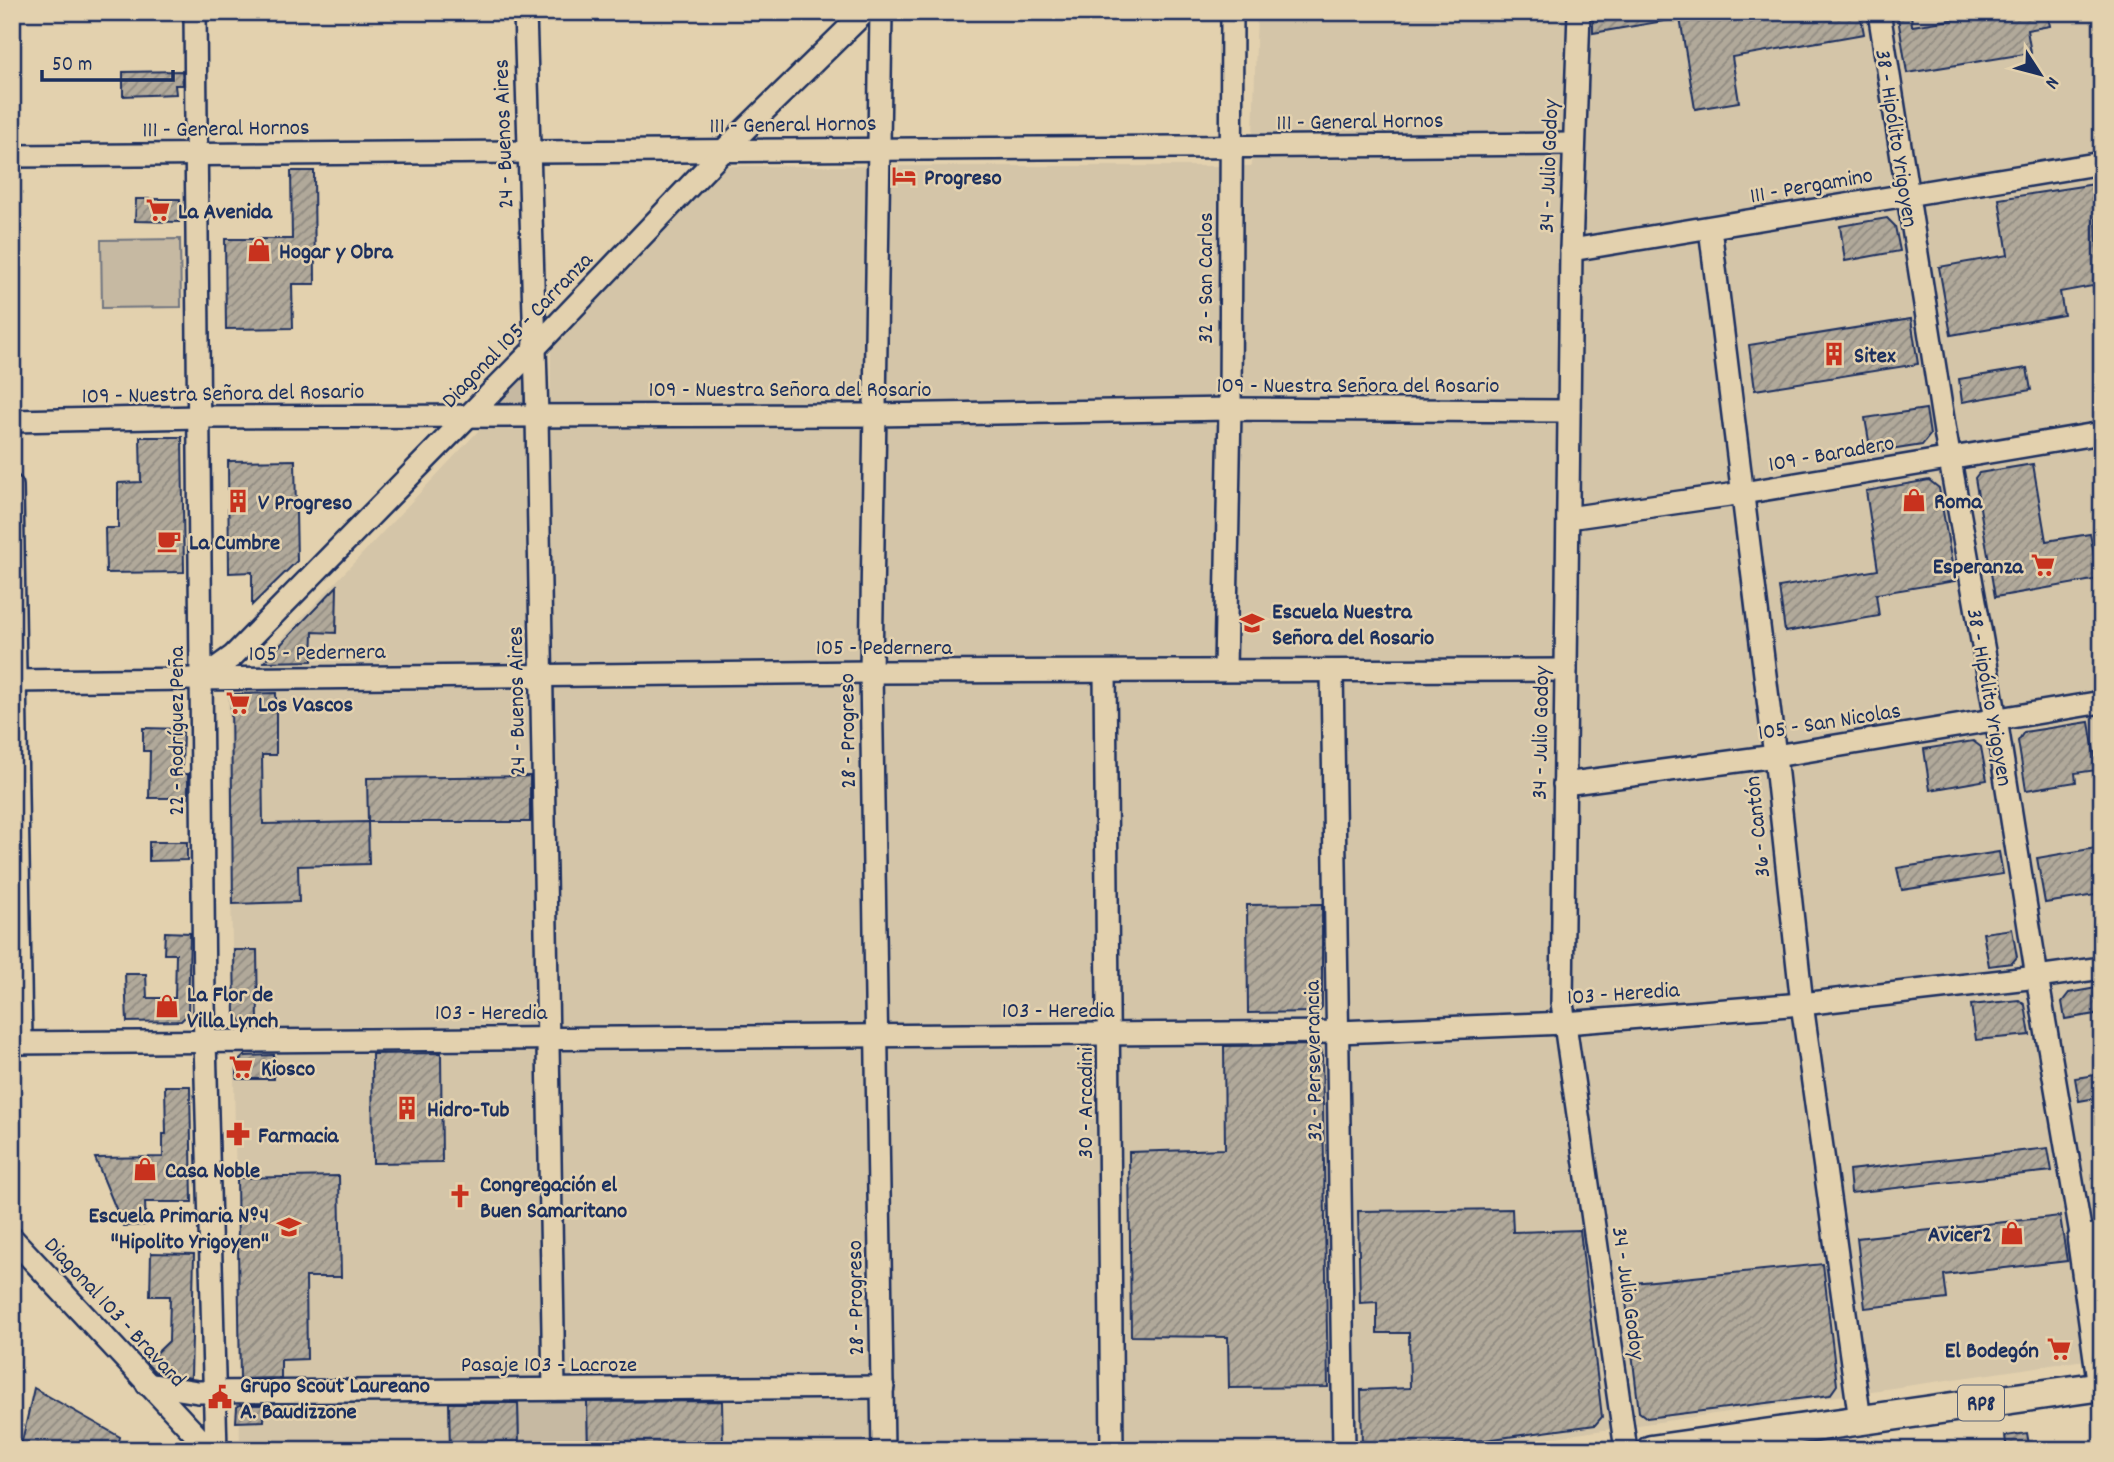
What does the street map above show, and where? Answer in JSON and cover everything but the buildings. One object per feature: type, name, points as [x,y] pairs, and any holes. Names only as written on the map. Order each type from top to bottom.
[{"type":"main road","name":"38 - Hipólito Yrigoyen","points":[[2092,1239],[2102,1384]]},
{"type":"main road","name":"RP8","points":[[1651,1450],[1748,1443],[1860,1420],[2102,1384]]},
{"type":"street","name":"22 - Rodríguez Peña","points":[[195,12],[205,1040],[216,1450]]},
{"type":"street","name":"24 - Buenos Aires","points":[[525,12],[537,416],[554,1389]]},
{"type":"street","name":"Diagonal 105 - Carranza","points":[[201,679],[233,656],[534,349],[723,150],[865,12]]},
{"type":"street","name":"28 - Progreso","points":[[881,12],[871,671],[883,1450]]},
{"type":"street","name":"32 - San Carlos","points":[[1225,669],[1230,409],[1232,12]]},
{"type":"street","name":"34 - Julio Godoy","points":[[1579,12],[1571,250],[1562,1003],[1626,1450]]},
{"type":"street","name":"38 - Hipólito Yrigoyen","points":[[1879,12],[1949,458],[1996,719],[2037,977],[2092,1239]]},
{"type":"street","name":"111 - General Hornos","points":[[12,156],[1573,144]]},
{"type":"street","name":"111 - Pergamino","points":[[1571,250],[2102,163]]},
{"type":"street","name":"36 - Cantón","points":[[1710,228],[1775,756],[1802,1004],[1860,1420]]},
{"type":"street","name":"109 - Nuestra Señora del Rosario","points":[[12,421],[200,417],[874,415],[1230,409],[1569,411]]},
{"type":"street","name":"109 - Baradero","points":[[1567,518],[1743,494],[2102,433]]},
{"type":"street","points":[[12,486],[17,1042]]},
{"type":"street","name":"105 - Pedernera","points":[[13,681],[871,671],[1566,670]]},
{"type":"street","name":"32 - Perseverancia","points":[[1332,671],[1344,1450]]},
{"type":"street","name":"30 - Arcadini","points":[[1105,672],[1112,1450]]},
{"type":"street","name":"105 - San Nicolas","points":[[1564,784],[1775,756],[2102,702]]},
{"type":"street","name":"103 - Heredia","points":[[17,1042],[1338,1032],[1564,1023],[1802,1004],[2102,968]]},
{"type":"street","name":"Diagonal 103 - Bravard","points":[[12,1238],[210,1450]]},
{"type":"street","name":"Pasaje 103 - Lacroze","points":[[147,1384],[181,1391],[215,1392],[883,1387]]},
{"type":"shaded area","points":[[1257,12],[2102,12],[2102,1361],[2078,1361],[1467,1450],[240,1450],[228,696],[481,428],[550,427],[551,345],[725,166],[1252,166]]},
{"type":"shaded area","points":[[2102,182],[2102,305],[2099,306],[2095,184]]},
{"type":"shaded area","points":[[180,239],[181,307],[102,308],[101,240]]},
{"type":"shaded area","points":[[525,372],[524,403],[498,404]]},
{"type":"shaded area","points":[[587,1400],[588,1450],[519,1450],[518,1401]]},
{"type":"place","name":"Progreso","points":[[904,176]]},
{"type":"place","name":"La Avenida","points":[[158,210]]},
{"type":"place","name":"Hogar y Obra","points":[[259,250]]},
{"type":"place","name":"Sitex","points":[[1834,354]]},
{"type":"place","name":"Roma","points":[[1914,500]]},
{"type":"place","name":"V Progreso","points":[[238,501]]},
{"type":"place","name":"La Cumbre","points":[[169,541]]},
{"type":"place","name":"Esperanza","points":[[2043,565]]},
{"type":"place","name":"Escuela Nuestra Señora del Rosario","points":[[1252,623]]},
{"type":"place","name":"Los Vascos","points":[[238,703]]},
{"type":"place","name":"La Flor de Villa Lynch","points":[[167,1006]]},
{"type":"place","name":"Kiosco","points":[[241,1067]]},
{"type":"place","name":"Hidro-Tub","points":[[407,1108]]},
{"type":"place","name":"Farmacia","points":[[238,1134]]},
{"type":"place","name":"Casa Noble","points":[[145,1169]]},
{"type":"place","name":"Congregación el Buen Samaritano","points":[[460,1196]]},
{"type":"place","name":"Escuela Primaria Nº4 \"Hipolito Yrigoyen\"","points":[[289,1227]]},
{"type":"place","name":"Avicer2","points":[[2012,1233]]},
{"type":"place","name":"El Bodegón","points":[[2059,1349]]},
{"type":"place","name":"Grupo Scout Laureano A. Baudizzone","points":[[220,1397]]}]
